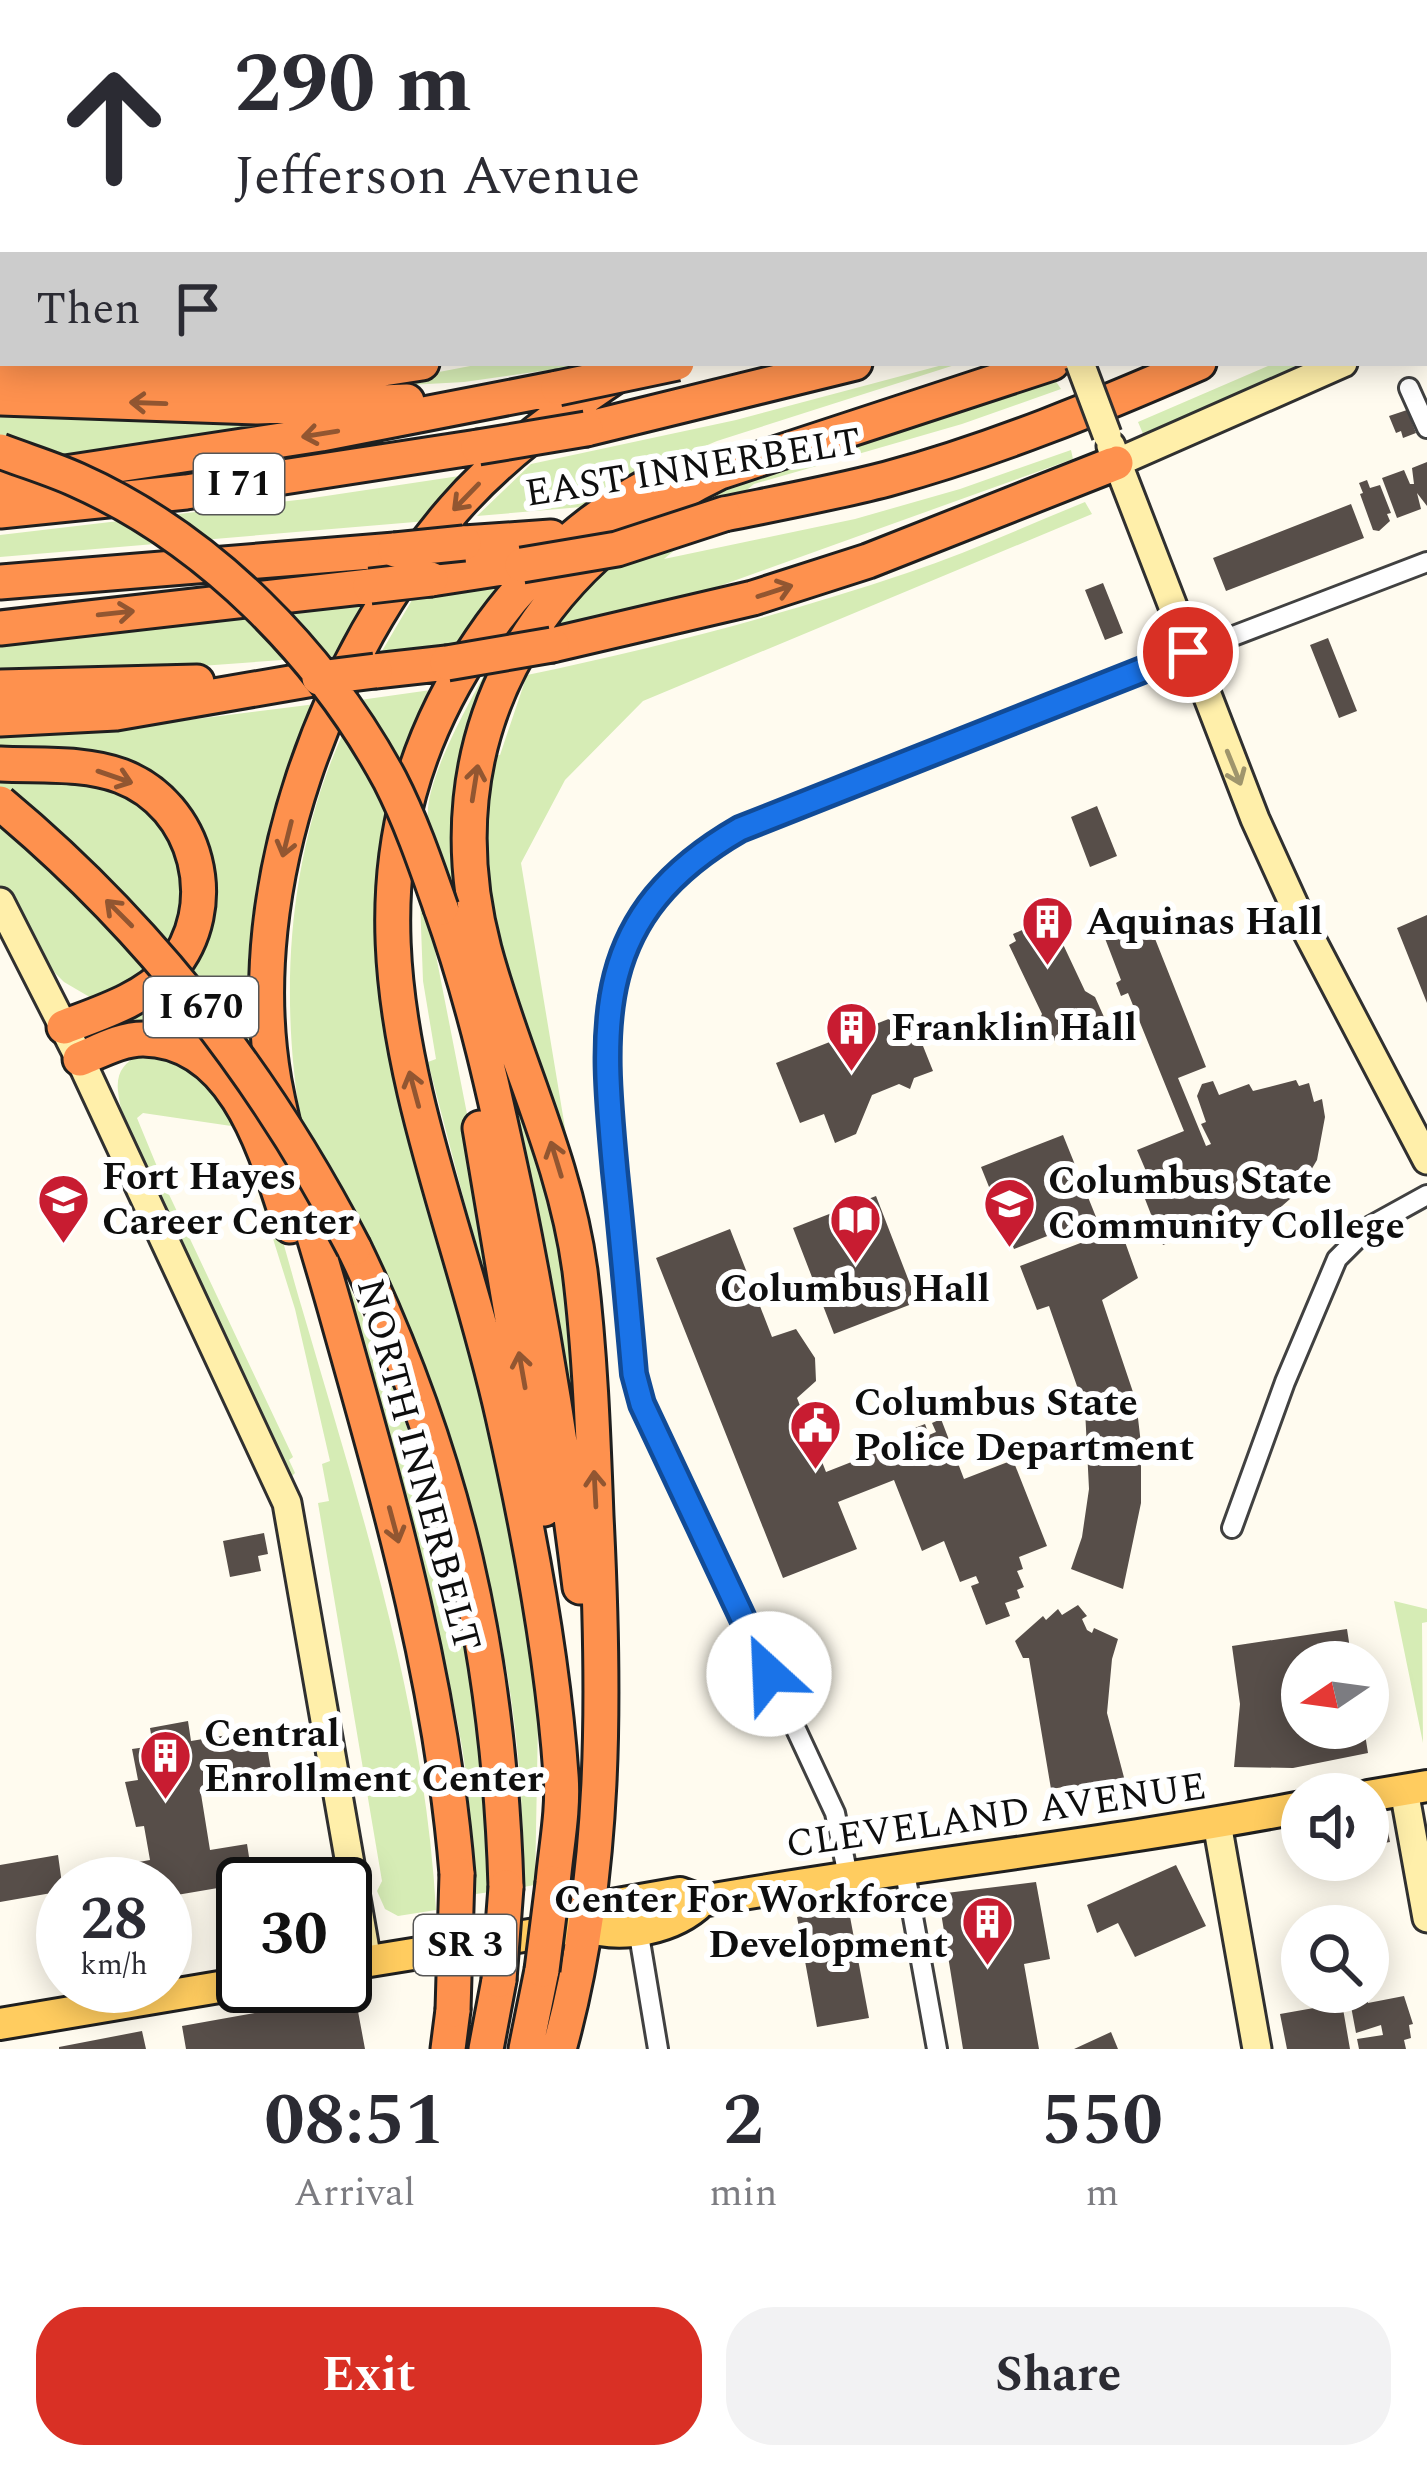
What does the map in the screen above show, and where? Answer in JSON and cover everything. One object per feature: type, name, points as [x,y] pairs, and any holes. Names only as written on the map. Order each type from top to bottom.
[{"type":"highway","points":[[102,366],[188,378]]},
{"type":"highway","points":[[0,371],[188,378],[338,376],[403,366]]},
{"type":"highway","points":[[0,398],[256,407],[555,403],[629,366]]},
{"type":"highway","points":[[0,483],[555,403],[668,366]]},
{"type":"highway","name":"I 71","points":[[0,511],[186,492],[586,429],[843,366]]},
{"type":"highway","points":[[559,2049],[585,1926],[599,1774],[603,1680],[590,1380],[580,1274],[562,1181],[495,984],[477,912],[470,815],[487,724],[532,625],[567,581],[627,526],[720,472],[1043,366]]},
{"type":"highway","name":"EAST INNERBELT","points":[[0,582],[395,550],[724,514],[939,464],[1192,366]]},
{"type":"highway","name":"NORTH INNERBELT","points":[[526,2049],[537,1995],[562,1778],[522,1504],[497,1390],[411,1080],[399,1016],[391,906],[396,854],[412,782],[456,677],[564,534],[722,452],[890,402],[1008,378]]},
{"type":"highway","name":"NORTH INNERBELT","points":[[448,2049],[457,1874],[450,1791],[436,1707],[364,1412],[274,1079],[268,968],[285,844],[331,705],[377,618],[452,511],[555,403]]},
{"type":"highway","points":[[0,719],[116,713],[319,678],[447,663],[552,645],[753,598],[868,561],[1112,449]]},
{"type":"highway","points":[[0,452],[79,481],[163,529],[252,600],[311,662],[360,730],[400,802],[470,988],[526,1243],[566,1477],[591,1668],[599,1774]]},
{"type":"highway","points":[[0,628],[522,566],[617,549],[724,514]]},
{"type":"highway","points":[[0,688],[319,678]]},
{"type":"highway","points":[[0,764],[120,775],[164,805],[183,827],[195,854],[200,884],[197,910],[186,943],[169,970],[135,997],[64,1027]]},
{"type":"highway","name":"I 670","points":[[0,803],[59,853],[149,944],[280,1115],[354,1248],[412,1378],[459,1523],[497,1730],[506,1866],[496,2002],[486,2049]]},
{"type":"highway","points":[[441,908],[554,1577],[563,1647],[562,1778]]},
{"type":"highway","points":[[80,1059],[124,1041],[163,1041],[212,1069],[237,1097],[252,1121],[309,1284],[364,1412]]},
{"type":"main road","name":"CLEVELAND AVENUE","points":[[585,1926],[607,1906],[680,1893],[702,1901],[1281,1812]]},
{"type":"main road","name":"CLEVELAND AVENUE","points":[[372,1960],[585,1926],[608,1934],[638,1929],[685,1918],[702,1901]]},
{"type":"main road","points":[[0,2024],[216,1987]]},
{"type":"street","points":[[1081,366],[1188,652],[1277,868],[1427,1160]]},
{"type":"street","points":[[1112,449],[1334,366]]},
{"type":"street","points":[[1409,388],[1427,428]]},
{"type":"street","points":[[848,1876],[835,1813],[637,1388],[606,1069],[607,1015],[623,957],[663,890],[699,855],[740,829],[1427,562]]},
{"type":"street","points":[[0,902],[80,1059],[287,1503],[340,1857]]},
{"type":"street","points":[[1232,1528],[1337,1258],[1369,1227],[1427,1195]]},
{"type":"street","points":[[1416,1788],[1427,1918]]},
{"type":"street","points":[[1216,1823],[1257,2049]]},
{"type":"street","points":[[904,1867],[937,2049]]},
{"type":"street","points":[[638,1929],[658,2049]]},
{"type":"green space","points":[[470,366],[576,366],[464,382],[355,388]]},
{"type":"green space","points":[[952,366],[717,441],[670,461],[593,506],[477,516],[531,464],[736,420]]},
{"type":"green space","points":[[1268,366],[1299,366],[1144,436],[1138,422]]},
{"type":"green space","points":[[1055,380],[1061,389],[962,424],[754,484],[664,559],[855,519],[1071,450],[1073,459],[650,611],[555,627],[609,564],[654,529],[705,499],[820,451]]},
{"type":"green space","points":[[0,406],[323,420],[0,469]]},
{"type":"green space","points":[[466,475],[427,521],[0,557],[0,535]]},
{"type":"green space","points":[[1085,502],[1092,514],[643,701],[565,780],[521,863],[569,1152],[502,964],[482,850],[492,755],[500,755],[527,675],[718,630],[860,588],[952,557]]},
{"type":"green space","points":[[514,580],[465,642],[382,651],[415,595]]},
{"type":"green space","points":[[372,599],[338,656],[0,676],[0,643]]},
{"type":"green space","points":[[483,677],[490,679],[461,890],[456,891],[433,837],[429,804],[448,746]]},
{"type":"green space","points":[[438,689],[385,828],[379,863],[377,958],[391,1059],[483,1407],[517,1560],[538,1722],[535,1885],[523,1887],[514,1716],[482,1552],[431,1393],[366,1235],[334,1248],[301,1122],[290,1015],[295,906],[304,852],[336,749],[360,700]]},
{"type":"green space","points":[[316,704],[278,806],[253,911],[248,999],[261,1112],[241,1089],[119,1027],[92,1032],[191,961],[174,799],[0,752],[0,737],[116,729]]},
{"type":"green space","points":[[0,777],[104,787],[136,800],[169,832],[183,876],[178,922],[156,962],[135,980],[93,999],[47,965],[23,916],[0,885]]},
{"type":"green space","points":[[420,900],[432,935],[469,1124],[503,1350],[428,1062],[436,1059],[423,981]]},
{"type":"green space","points":[[481,980],[559,1205],[585,1496]]},
{"type":"green space","points":[[140,1055],[188,1068],[219,1089],[239,1117],[260,1168],[386,1604],[418,1755],[436,1910],[398,1916],[385,1909],[377,1891],[382,1881],[318,1503],[329,1501],[322,1464],[330,1461],[295,1309],[238,1127],[143,1113],[137,1118],[293,1457],[289,1460],[295,1473],[291,1477],[126,1125],[118,1079],[125,1065]]},
{"type":"green space","points":[[337,1258],[398,1400],[467,1628],[486,1763],[490,1892],[476,1894],[465,1765],[450,1685]]},
{"type":"green space","points":[[1394,1601],[1427,1609],[1427,1622],[1422,1623],[1423,1743]]},
{"type":"building","points":[[1407,410],[1416,433],[1403,438],[1389,416]]},
{"type":"building","points":[[1427,462],[1427,506],[1417,493],[1421,509],[1397,518],[1382,478],[1404,470],[1414,484],[1412,468]]},
{"type":"building","points":[[1367,480],[1370,488],[1380,485],[1391,513],[1387,514],[1390,521],[1379,531],[1373,530],[1360,494],[1359,483]]},
{"type":"building","points":[[1351,504],[1364,538],[1226,591],[1213,558]]},
{"type":"building","points":[[1103,583],[1123,633],[1105,640],[1085,590]]},
{"type":"building","points":[[1328,638],[1357,711],[1339,718],[1310,645]]},
{"type":"building","points":[[1097,806],[1117,856],[1090,867],[1071,817]]},
{"type":"building","points":[[1144,911],[1206,1067],[1178,1078],[1206,1146],[1211,1144],[1201,1124],[1206,1122],[1197,1096],[1202,1084],[1213,1081],[1219,1095],[1249,1084],[1253,1091],[1296,1080],[1299,1086],[1309,1083],[1314,1102],[1322,1099],[1325,1117],[1317,1160],[1298,1192],[1274,1213],[1252,1225],[1249,1217],[1232,1223],[1229,1218],[1163,1245],[1136,1176],[1146,1171],[1137,1150],[1184,1131],[1128,993],[1121,996],[1116,983],[1121,980],[1101,928]]},
{"type":"building","points":[[1427,915],[1427,1003],[1397,928]]},
{"type":"building","name":"Aquinas Hall","points":[[1053,923],[1085,991],[1095,997],[1104,1017],[1047,1044],[1038,1023],[1042,1014],[1009,945],[1016,941],[1013,934],[1031,926],[1034,932]]},
{"type":"building","name":"Franklin Hall","points":[[909,1011],[933,1071],[914,1078],[910,1089],[899,1084],[872,1095],[856,1134],[835,1143],[824,1114],[800,1123],[776,1063]]},
{"type":"building","points":[[1063,1135],[1096,1217],[1014,1249],[981,1167]]},
{"type":"building","name":"Columbus Hall","points":[[876,1196],[917,1302],[834,1334],[793,1228]]},
{"type":"building","points":[[1120,1228],[1138,1278],[1102,1300],[1136,1401],[1141,1444],[1141,1503],[1123,1589],[1071,1569],[1082,1537],[1089,1489],[1085,1409],[1049,1306],[1037,1310],[1020,1266]]},
{"type":"building","points":[[730,1229],[772,1337],[796,1329],[815,1358],[816,1381],[797,1398],[826,1472],[905,1441],[902,1433],[925,1424],[929,1435],[936,1432],[932,1423],[941,1419],[964,1479],[1013,1460],[1047,1546],[1019,1557],[1023,1569],[1017,1571],[1024,1587],[1017,1590],[1020,1598],[1005,1603],[1010,1616],[986,1625],[971,1586],[979,1583],[976,1576],[960,1582],[944,1541],[922,1551],[894,1480],[838,1502],[857,1549],[783,1578],[656,1258]]},
{"type":"building","points":[[264,1533],[268,1554],[258,1556],[261,1571],[230,1577],[223,1541]]},
{"type":"building","points":[[1078,1605],[1087,1616],[1082,1619],[1087,1630],[1092,1633],[1094,1628],[1118,1639],[1107,1713],[1126,1785],[1103,1797],[1098,1790],[1072,1795],[1070,1786],[1051,1789],[1029,1658],[1023,1658],[1015,1641],[1043,1616],[1046,1620],[1058,1609],[1062,1615]]},
{"type":"building","points":[[1347,1629],[1349,1641],[1281,1641],[1281,1749],[1367,1749],[1368,1753],[1293,1768],[1234,1767],[1240,1704],[1232,1646]]},
{"type":"building","name":"Central Enrollment Center","points":[[188,1721],[191,1741],[264,1729],[273,1782],[201,1794],[210,1850],[247,1844],[249,1857],[216,1857],[216,1888],[192,1892],[192,1857],[149,1857],[144,1826],[136,1827],[125,1782],[138,1780],[132,1749],[153,1746],[150,1728]]},
{"type":"building","points":[[36,1859],[36,1896],[0,1902],[0,1865]]},
{"type":"building","points":[[1176,1865],[1206,1926],[1135,1957],[1118,1923],[1097,1933],[1087,1905]]},
{"type":"building","name":"Center For Workforce Development","points":[[1036,1882],[1050,1959],[1024,1964],[1039,2049],[963,2049],[938,1894]]},
{"type":"building","points":[[848,1906],[869,2018],[817,2027],[797,1917]]},
{"type":"building","points":[[1404,1996],[1413,2024],[1409,2025],[1411,2038],[1404,2040],[1406,2049],[1359,2049],[1357,2039],[1383,2035],[1381,2025],[1356,2033],[1352,2013],[1389,2013],[1389,1999]]},
{"type":"building","points":[[255,2013],[358,2013],[365,2049],[186,2049],[182,2026]]},
{"type":"building","points":[[1344,2013],[1350,2049],[1287,2049],[1280,2014]]},
{"type":"building","points":[[142,2031],[146,2049],[59,2049],[59,2047]]},
{"type":"building","points":[[1111,2032],[1118,2049],[1074,2049]]},
{"type":"place","name":"Aquinas Hall","points":[[1047,968]]},
{"type":"place","name":"Franklin Hall","points":[[852,1074]]},
{"type":"place","name":"Fort Hayes Career Center","points":[[63,1245]]},
{"type":"place","name":"Columbus State Community College","points":[[1009,1249]]},
{"type":"place","name":"Columbus Hall","points":[[855,1265]]},
{"type":"place","name":"Columbus State Police Department","points":[[815,1471]]},
{"type":"place","name":"Central Enrollment Center","points":[[165,1802]]},
{"type":"place","name":"Center For Workforce Development","points":[[987,1968]]},
{"type":"route","points":[[769,1674],[642,1404],[634,1374],[606,1069],[609,999],[623,957],[663,890],[699,855],[740,829],[1188,652]]}]
